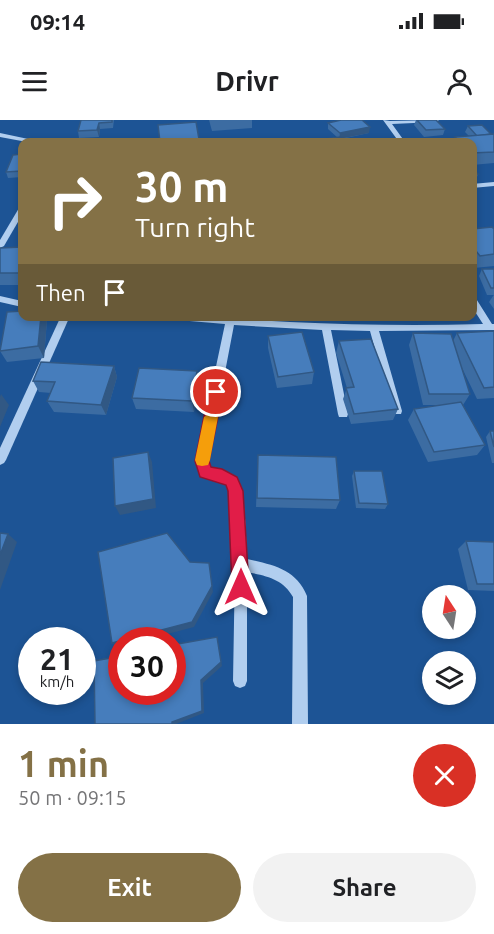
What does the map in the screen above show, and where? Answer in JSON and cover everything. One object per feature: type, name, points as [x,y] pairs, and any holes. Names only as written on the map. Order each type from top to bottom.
[{"type":"street","points":[[387,122],[436,120]]},
{"type":"street","points":[[387,122],[399,138]]},
{"type":"street","points":[[0,135],[18,139]]},
{"type":"street","points":[[477,186],[494,184]]},
{"type":"street","points":[[0,246],[18,217]]},
{"type":"street","points":[[0,298],[18,303]]},
{"type":"street","points":[[477,307],[491,327]]},
{"type":"street","points":[[0,460],[64,321]]},
{"type":"street","points":[[212,321],[374,328],[491,327]]},
{"type":"street","points":[[230,323],[202,461],[206,472],[222,475],[232,481],[236,491],[241,564],[240,681]]},
{"type":"street","points":[[326,326],[343,414]]},
{"type":"street","points":[[374,328],[397,411]]},
{"type":"street","points":[[241,564],[284,575],[293,582],[300,596],[300,724]]},
{"type":"building","points":[[81,120],[112,120],[112,122],[99,123],[97,130],[78,131]]},
{"type":"building","points":[[341,120],[362,120],[370,127],[340,133],[328,123]]},
{"type":"building","points":[[417,120],[436,120],[445,129],[426,130]]},
{"type":"building","points":[[196,122],[199,138],[160,138],[158,125]]},
{"type":"building","points":[[482,125],[491,134],[477,136],[468,126]]},
{"type":"building","points":[[494,134],[494,152],[477,153],[477,138],[455,137]]},
{"type":"building","points":[[18,154],[18,171],[6,172],[13,155]]},
{"type":"building","points":[[492,227],[494,229],[494,254],[480,256],[477,252],[477,228]]},
{"type":"building","points":[[18,247],[18,273],[0,273],[0,248]]},
{"type":"building","points":[[482,269],[494,269],[494,288],[491,288]]},
{"type":"building","points":[[18,311],[18,321],[40,321],[38,346],[0,351],[7,312]]},
{"type":"building","points":[[494,331],[494,387],[484,388],[457,333]]},
{"type":"building","points":[[302,332],[314,372],[278,377],[268,336]]},
{"type":"building","points":[[413,333],[451,334],[470,394],[429,394]]},
{"type":"building","points":[[371,339],[398,409],[354,414],[346,388],[354,387],[339,341]]},
{"type":"building","points":[[41,362],[114,366],[101,405],[47,401],[55,382],[33,381]]},
{"type":"building","points":[[139,368],[197,371],[192,401],[132,398]]},
{"type":"building","points":[[461,402],[485,445],[434,452],[414,409]]},
{"type":"building","points":[[490,431],[494,431],[494,447]]},
{"type":"building","points":[[148,452],[153,499],[115,506],[113,458]]},
{"type":"building","points":[[258,455],[336,457],[340,500],[257,498]]},
{"type":"building","points":[[354,471],[382,471],[388,504],[359,503]]},
{"type":"building","points":[[0,533],[8,534],[0,555]]},
{"type":"building","points":[[167,533],[190,562],[209,563],[212,586],[192,622],[173,627],[110,627],[98,552]]},
{"type":"building","points":[[466,541],[494,542],[494,584],[477,584]]},
{"type":"building","points":[[217,637],[221,662],[201,680],[202,711],[172,722],[172,724],[95,724],[96,661],[108,658],[108,705],[186,705],[186,643]]},
{"type":"slow traffic","points":[[202,460],[211,417]]},
{"type":"route","points":[[216,392],[202,461],[206,472],[222,475],[232,481],[236,491],[241,587]]}]
